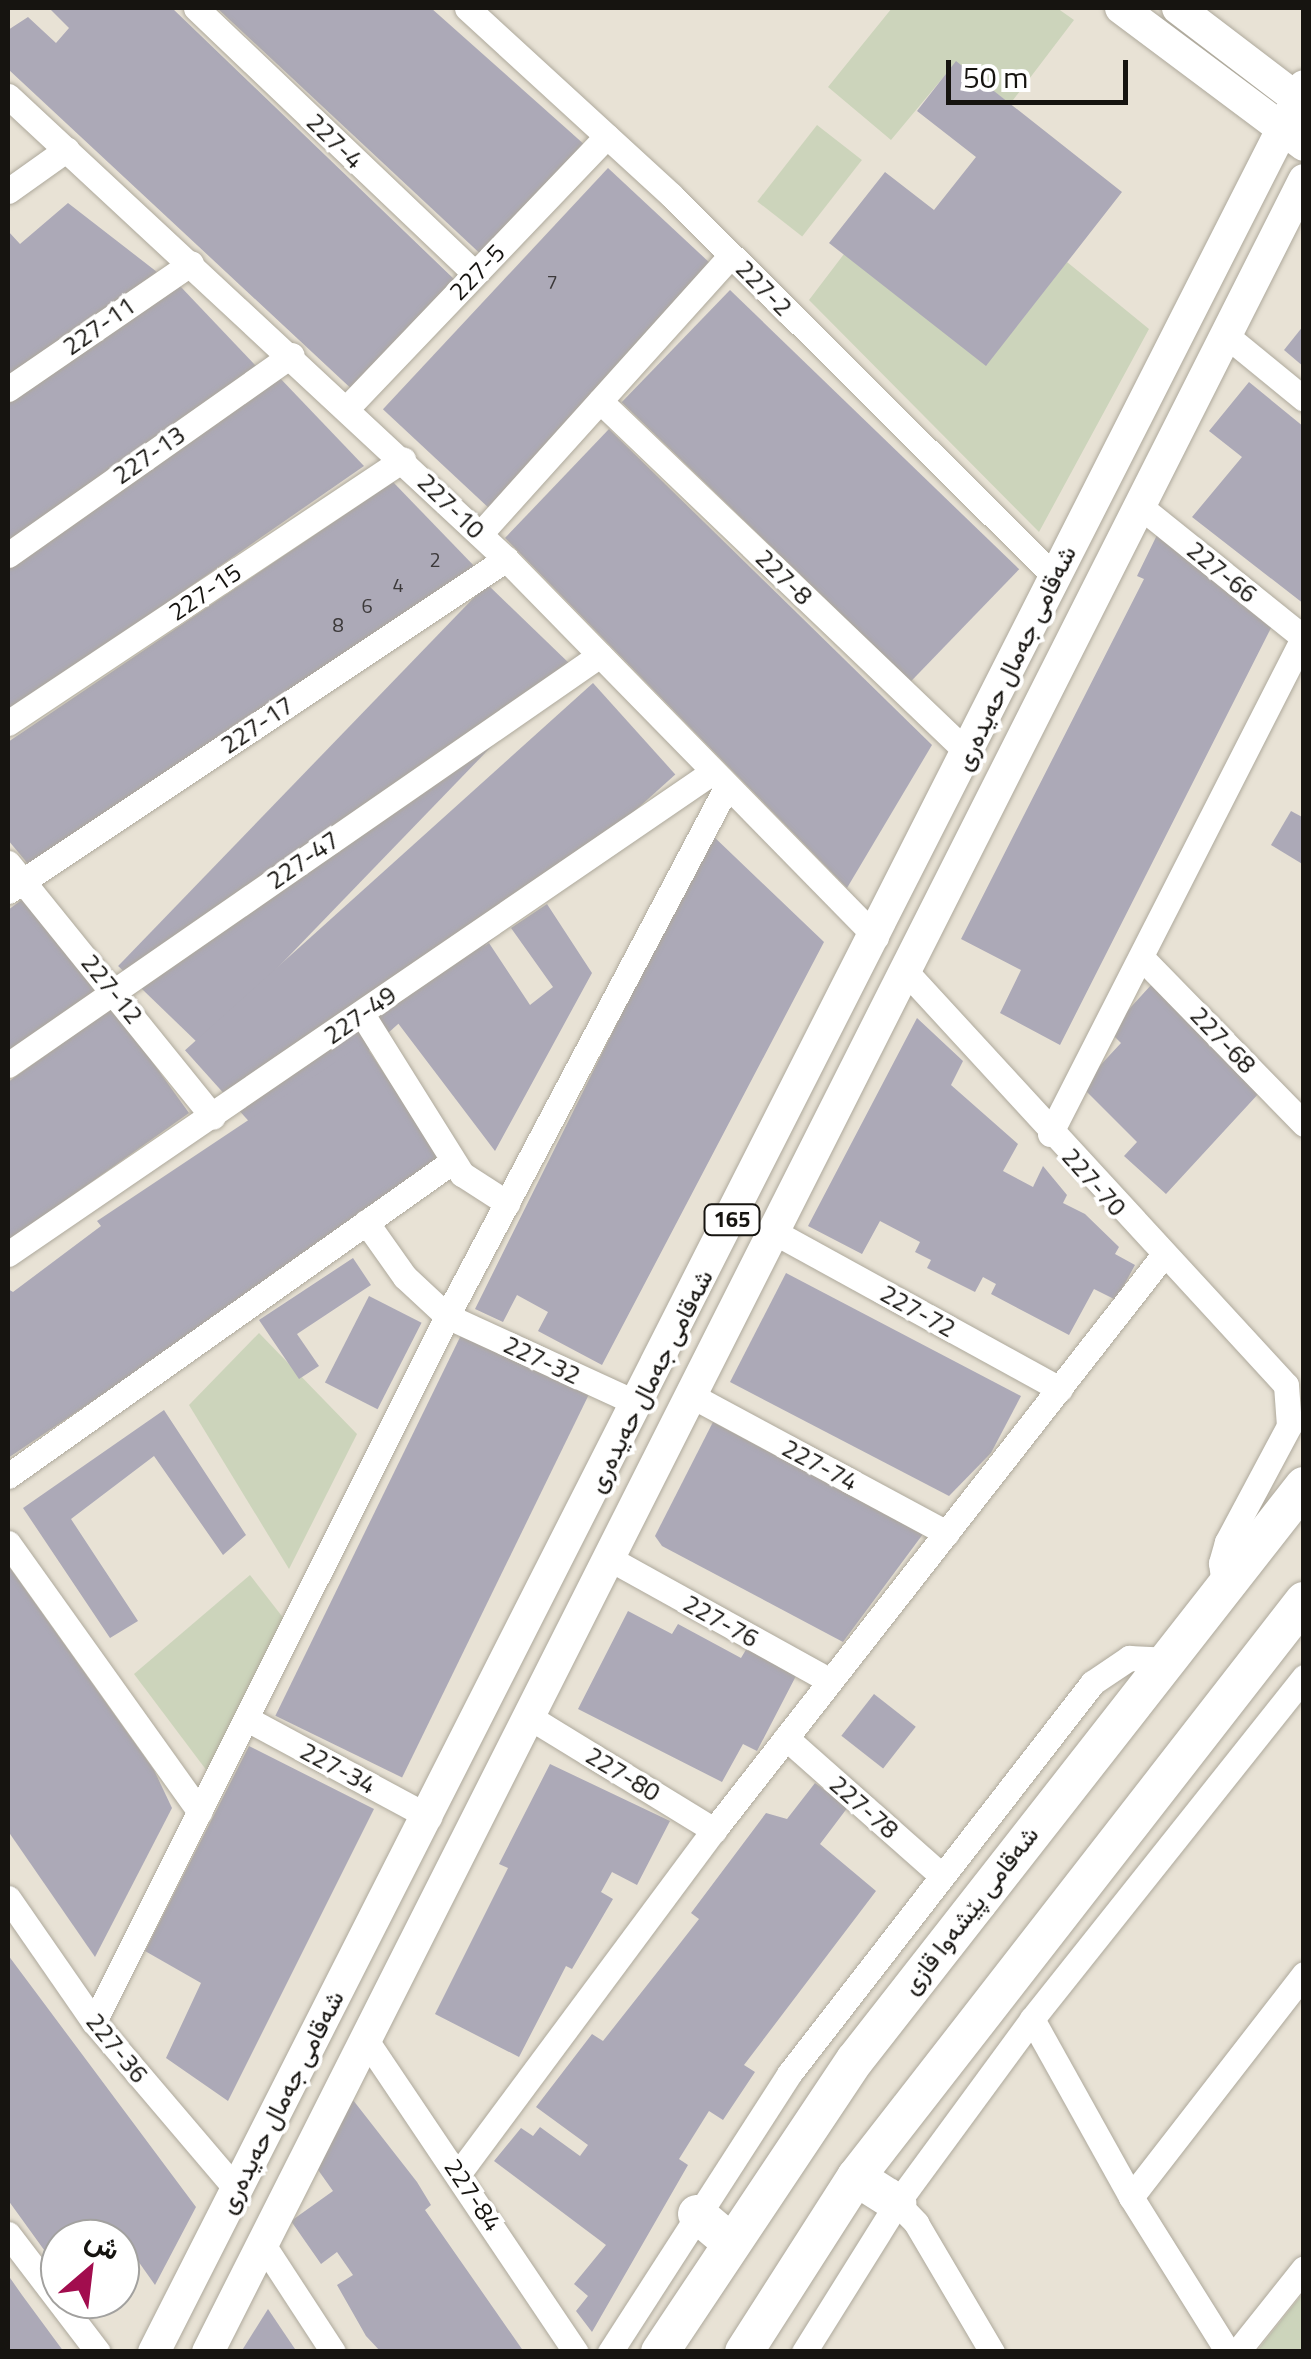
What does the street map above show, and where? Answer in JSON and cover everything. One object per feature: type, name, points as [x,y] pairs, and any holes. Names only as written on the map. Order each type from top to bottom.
[{"type":"highway","name":"شەقامی پێشەوا قازی","points":[[660,2352],[730,2242],[958,1922],[1225,1592],[1304,1486]]},
{"type":"highway","points":[[744,2352],[856,2177],[1304,1601]]},
{"type":"highway","points":[[856,2177],[896,2203]]},
{"type":"highway","points":[[696,2214],[730,2242]]},
{"type":"main road","points":[[1120,8],[1293,138]]},
{"type":"main road","points":[[1178,8],[1301,96]]},
{"type":"main road","name":"شەقامی جەمال حەیدەری","points":[[154,2352],[876,937],[1054,576],[1293,138],[1301,96]]},
{"type":"main road","name":"شەقامی جەمال حەیدەری","points":[[208,2352],[737,1313],[1304,180]]},
{"type":"main road","points":[[696,1292],[737,1313]]},
{"type":"street","name":"227-4","points":[[196,8],[475,274]]},
{"type":"street","name":"227-2","points":[[467,8],[731,255],[1054,576]]},
{"type":"street","name":"227-10","points":[[8,96],[480,534],[876,937]]},
{"type":"street","name":"227-5","points":[[347,408],[607,136]]},
{"type":"street","points":[[8,191],[67,149]]},
{"type":"street","points":[[480,534],[731,255]]},
{"type":"street","name":"227-11","points":[[8,389],[191,263]]},
{"type":"street","points":[[1226,336],[1304,400]]},
{"type":"street","name":"227-13","points":[[8,555],[291,355]]},
{"type":"street","name":"227-8","points":[[600,401],[968,753]]},
{"type":"street","name":"227-15","points":[[8,724],[403,460]]},
{"type":"street","name":"227-66","points":[[1141,507],[1303,638]]},
{"type":"street","name":"227-17","points":[[12,879],[506,560]]},
{"type":"street","points":[[1050,1134],[1303,638]]},
{"type":"street","name":"227-47","points":[[8,1066],[600,655]]},
{"type":"street","points":[[94,2022],[718,780]]},
{"type":"street","name":"227-49","points":[[8,1254],[362,1014],[718,780]]},
{"type":"street","name":"227-12","points":[[12,879],[115,991],[214,1117]]},
{"type":"street","name":"227-68","points":[[1142,958],[1303,1123]]},
{"type":"street","name":"227-70","points":[[908,974],[1162,1257],[1286,1385],[1289,1426],[1227,1542],[1221,1563],[1225,1592]]},
{"type":"street","points":[[362,1014],[454,1160],[507,1203]]},
{"type":"street","points":[[8,1476],[454,1160]]},
{"type":"street","name":"227-32","points":[[366,1222],[405,1277],[447,1316],[638,1404]]},
{"type":"street","name":"227-72","points":[[776,1233],[1060,1389]]},
{"type":"street","points":[[459,2173],[714,1830],[1162,1257]]},
{"type":"street","name":"227-74","points":[[694,1396],[946,1534]]},
{"type":"street","points":[[8,1543],[200,1812]]},
{"type":"street","name":"227-76","points":[[612,1560],[830,1681]]},
{"type":"street","points":[[610,2352],[789,2074],[1102,1672],[1130,1658],[1170,1660]]},
{"type":"street","points":[[804,2352],[896,2203],[1032,2019],[1304,1676]]},
{"type":"street","name":"227-80","points":[[531,1718],[714,1830]]},
{"type":"street","name":"227-34","points":[[247,1720],[430,1816]]},
{"type":"street","name":"227-78","points":[[786,1738],[941,1875]]},
{"type":"street","name":"227-36","points":[[10,1907],[94,2022],[236,2189]]},
{"type":"street","points":[[1131,2197],[1304,1974]]},
{"type":"street","points":[[1032,2019],[1131,2197],[1228,2352]]},
{"type":"street","name":"227-84","points":[[366,2040],[576,2352]]},
{"type":"street","points":[[896,2203],[916,2223],[992,2352]]},
{"type":"street","points":[[8,2234],[98,2352]]},
{"type":"street","points":[[264,2246],[333,2352]]},
{"type":"street","points":[[1238,2352],[1304,2268]]},
{"type":"green space","points":[[892,8],[1057,8],[1074,20],[1010,104],[956,62],[891,140],[828,87]]},
{"type":"green space","points":[[817,125],[862,160],[802,237],[757,201]]},
{"type":"green space","points":[[844,254],[986,365],[1067,262],[1149,329],[1039,532],[809,300]]},
{"type":"green space","points":[[259,1333],[357,1434],[289,1569],[189,1405]]},
{"type":"green space","points":[[250,1575],[288,1624],[210,1775],[134,1674]]},
{"type":"green space","points":[[1303,2293],[1303,2351],[1257,2351]]},
{"type":"building","points":[[49,8],[172,8],[456,281],[357,394],[8,69],[8,30],[28,17],[56,43],[69,28]]},
{"type":"building","points":[[217,8],[431,8],[586,146],[487,260]]},
{"type":"building","points":[[956,61],[1122,192],[986,366],[829,243],[885,172],[934,210],[976,157],[917,111]]},
{"type":"building","points":[[608,168],[716,268],[490,510],[383,409]]},
{"type":"building","points":[[68,203],[157,272],[8,377],[8,231],[20,244]]},
{"type":"building","points":[[180,286],[258,368],[8,541],[8,404]]},
{"type":"building","points":[[730,290],[1019,569],[911,681],[622,402]]},
{"type":"building","points":[[1304,325],[1304,367],[1284,350]]},
{"type":"building","points":[[278,376],[364,466],[8,713],[8,569]]},
{"type":"building","points":[[1249,382],[1304,427],[1304,604],[1192,517],[1242,457],[1209,431]]},
{"type":"building","points":[[609,429],[932,745],[847,888],[505,538]]},
{"type":"building","points":[[393,482],[478,570],[33,870],[8,840],[8,742]]},
{"type":"building","points":[[1157,535],[1273,624],[1060,1045],[1000,1013],[1021,970],[961,939],[1144,579],[1137,576]]},
{"type":"building","points":[[487,584],[570,665],[202,1047],[118,966]]},
{"type":"building","points":[[593,683],[675,774],[267,1142],[185,1050]]},
{"type":"building","points":[[1291,811],[1304,818],[1304,865],[1271,845]]},
{"type":"building","points":[[711,834],[824,942],[602,1365],[538,1331],[548,1312],[517,1295],[503,1322],[475,1309]]},
{"type":"building","points":[[27,896],[97,993],[8,1056],[8,910]]},
{"type":"building","points":[[547,904],[592,973],[495,1151],[388,1010],[489,943],[530,1005],[553,987],[511,928]]},
{"type":"building","points":[[1152,984],[1260,1092],[1166,1194],[1124,1156],[1137,1142],[1081,1086],[1121,1043],[1109,1031]]},
{"type":"building","points":[[113,1007],[189,1113],[8,1241],[8,1082]]},
{"type":"building","points":[[917,1018],[963,1061],[951,1085],[1018,1144],[1003,1171],[1033,1187],[1043,1166],[1067,1195],[1063,1203],[1085,1214],[1119,1247],[1115,1254],[1135,1265],[1116,1300],[1094,1289],[1069,1335],[991,1294],[996,1284],[983,1277],[975,1292],[927,1268],[931,1260],[915,1252],[920,1242],[880,1221],[862,1254],[808,1226]]},
{"type":"building","points":[[364,1043],[445,1165],[8,1458],[8,1289],[13,1292],[101,1226],[97,1221]]},
{"type":"building","points":[[353,1258],[371,1285],[297,1334],[319,1366],[299,1379],[259,1320]]},
{"type":"building","points":[[786,1273],[1021,1396],[991,1453],[949,1496],[730,1382]]},
{"type":"building","points":[[369,1296],[422,1323],[378,1409],[325,1382]]},
{"type":"building","points":[[463,1331],[590,1393],[402,1777],[275,1716]]},
{"type":"building","points":[[164,1410],[246,1535],[223,1555],[154,1456],[71,1519],[138,1621],[110,1638],[23,1508]]},
{"type":"building","points":[[713,1422],[923,1534],[843,1642],[662,1546],[655,1536]]},
{"type":"building","points":[[8,1565],[154,1770],[172,1808],[95,1957],[8,1831]]},
{"type":"building","points":[[628,1611],[672,1634],[678,1624],[741,1658],[747,1648],[797,1674],[757,1751],[743,1744],[722,1782],[578,1709]]},
{"type":"building","points":[[874,1694],[916,1727],[883,1768],[841,1736]]},
{"type":"building","points":[[249,1746],[374,1809],[228,2101],[166,2058],[201,1983],[145,1951]]},
{"type":"building","points":[[550,1764],[670,1821],[637,1885],[612,1872],[601,1892],[613,1899],[572,1969],[566,1966],[519,2057],[435,2014],[508,1868],[499,1864]]},
{"type":"building","points":[[815,1783],[848,1807],[820,1844],[876,1891],[744,2065],[755,2072],[723,2120],[709,2111],[679,2159],[688,2165],[592,2332],[576,2311],[588,2296],[574,2284],[606,2245],[494,2161],[521,2128],[533,2136],[540,2127],[580,2156],[588,2145],[536,2107],[592,2034],[603,2041],[674,1951],[699,1919],[691,1913],[766,1813],[787,1819]]},
{"type":"building","points":[[8,1955],[196,2207],[155,2285],[140,2264],[140,2219],[40,2219],[40,2244],[8,2200]]},
{"type":"building","points":[[353,2100],[417,2182],[431,2205],[425,2210],[524,2352],[381,2352],[366,2336],[337,2285],[353,2275],[337,2252],[321,2264],[291,2221],[333,2191],[316,2167]]},
{"type":"building","points":[[8,2275],[22,2295],[64,2352],[8,2352]]},
{"type":"building","points":[[268,2309],[297,2352],[241,2352]]}]
